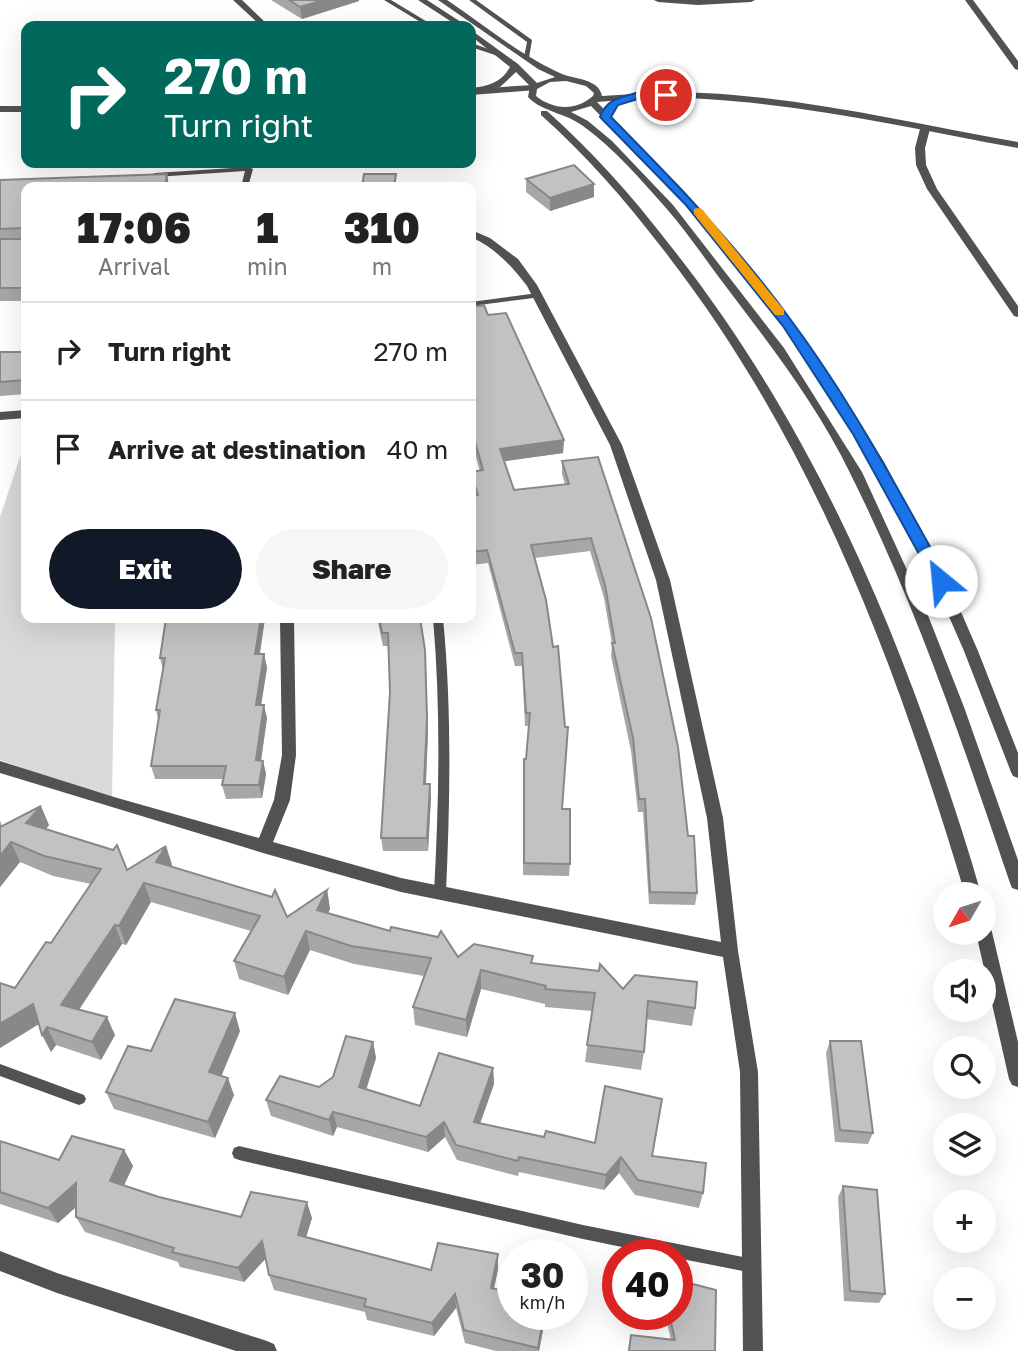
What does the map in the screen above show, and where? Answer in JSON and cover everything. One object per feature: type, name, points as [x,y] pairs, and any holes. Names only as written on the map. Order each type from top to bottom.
[{"type":"street","points":[[237,0],[260,21]]},
{"type":"street","points":[[422,0],[455,21]]},
{"type":"street","points":[[442,0],[473,21]]},
{"type":"street","points":[[658,0],[751,0]]},
{"type":"street","points":[[969,0],[1018,67]]},
{"type":"street","points":[[476,23],[553,74],[581,80],[608,91],[643,95]]},
{"type":"street","points":[[476,36],[515,66],[534,87]]},
{"type":"street","points":[[476,90],[503,83],[510,77],[515,66]]},
{"type":"street","points":[[492,92],[534,87],[548,80],[566,78]]},
{"type":"street","points":[[593,86],[598,93],[595,100]]},
{"type":"street","points":[[534,87],[531,92],[535,101]]},
{"type":"street","points":[[476,91],[535,101],[559,109],[577,108],[595,100],[643,95],[686,95],[786,104],[1018,145]]},
{"type":"street","points":[[605,117],[614,103],[643,95]]},
{"type":"street","points":[[595,100],[605,117],[654,165],[724,242],[788,324],[853,422],[941,581],[1018,772]]},
{"type":"street","points":[[0,109],[21,109]]},
{"type":"street","points":[[559,109],[585,123],[609,143],[670,207],[780,350],[837,440],[877,514],[922,618],[957,707],[1018,883]]},
{"type":"street","points":[[544,113],[589,156],[669,248],[719,314],[798,443],[842,530],[899,666],[940,781],[969,882]]},
{"type":"street","points":[[925,129],[920,148],[920,165],[932,189],[1018,314]]},
{"type":"street","points":[[476,235],[514,261],[538,295],[616,444],[663,580],[715,818],[730,951],[749,1072],[753,1351]]},
{"type":"street","points":[[0,416],[21,414]]},
{"type":"street","points":[[263,847],[282,800],[289,755],[287,623]]},
{"type":"street","points":[[0,767],[401,886],[730,951]]},
{"type":"street","points":[[987,945],[1018,1079]]},
{"type":"street","points":[[0,1262],[267,1351]]},
{"type":"lane","points":[[387,0],[423,21]]},
{"type":"lane","points":[[472,0],[530,41],[527,57]]},
{"type":"lane","points":[[476,47],[502,55]]},
{"type":"lane","points":[[146,176],[249,169],[246,182]]},
{"type":"lane","points":[[476,303],[538,295]]},
{"type":"lane","points":[[439,623],[443,660],[440,893]]},
{"type":"lane","points":[[0,1070],[79,1099]]},
{"type":"lane","points":[[239,1153],[583,1232],[753,1266]]},
{"type":"shaded area","points":[[21,454],[21,623],[115,623],[112,800],[0,760],[0,517]]},
{"type":"building","points":[[289,0],[324,0],[300,7]]},
{"type":"building","points":[[574,165],[594,184],[550,198],[526,179]]},
{"type":"building","points":[[167,174],[166,182],[21,182],[21,228],[0,229],[0,180]]},
{"type":"building","points":[[364,174],[396,174],[395,182],[363,182]]},
{"type":"building","points":[[0,239],[21,239],[21,288],[0,288]]},
{"type":"building","points":[[484,305],[488,315],[506,313],[564,440],[500,449],[514,490],[569,484],[562,461],[598,457],[651,618],[678,747],[688,836],[694,836],[697,893],[650,892],[645,799],[639,799],[633,738],[612,643],[615,643],[605,585],[591,538],[531,545],[546,600],[553,647],[558,646],[565,727],[568,727],[562,809],[570,809],[570,864],[524,863],[524,759],[530,713],[526,713],[522,653],[515,653],[487,550],[476,551],[476,471],[483,470],[476,446],[476,306]]},
{"type":"building","points":[[0,352],[21,352],[21,380],[0,382]]},
{"type":"building","points":[[165,623],[260,623],[255,654],[264,654],[256,705],[264,705],[256,760],[263,761],[259,785],[222,785],[226,766],[151,766],[160,710],[156,710],[165,658],[160,658]]},
{"type":"building","points":[[380,623],[421,623],[425,650],[427,719],[424,784],[430,784],[427,838],[381,838],[390,692],[388,633],[382,633]]},
{"type":"building","points":[[41,806],[26,823],[113,850],[117,845],[127,870],[166,846],[156,862],[272,897],[275,890],[287,917],[327,890],[317,910],[390,931],[391,927],[438,937],[441,931],[458,957],[474,944],[533,956],[531,963],[599,971],[600,964],[623,989],[635,975],[697,982],[695,1008],[648,1001],[644,1052],[587,1045],[595,993],[545,989],[546,986],[481,970],[466,1020],[413,1007],[431,958],[351,946],[306,931],[284,977],[234,961],[260,916],[144,883],[119,926],[115,925],[61,1005],[107,1017],[92,1042],[47,1027],[42,1035],[33,1004],[0,1024],[0,983],[15,988],[46,942],[51,943],[101,869],[44,856],[11,842],[0,856],[0,827]]},
{"type":"building","points":[[175,999],[235,1013],[209,1072],[228,1078],[208,1122],[106,1092],[128,1046],[151,1051]]},
{"type":"building","points":[[346,1036],[373,1042],[359,1087],[420,1106],[439,1053],[493,1068],[474,1122],[544,1137],[546,1131],[595,1143],[605,1086],[662,1099],[652,1156],[706,1163],[703,1193],[638,1180],[621,1157],[606,1175],[519,1157],[518,1161],[456,1145],[444,1122],[426,1137],[333,1112],[329,1120],[266,1100],[280,1076],[319,1087],[333,1077]]},
{"type":"building","points":[[830,1041],[861,1041],[873,1133],[840,1130]]},
{"type":"building","points":[[72,1136],[124,1150],[110,1181],[159,1197],[241,1217],[251,1192],[307,1202],[298,1235],[431,1270],[438,1243],[497,1254],[491,1288],[497,1289],[497,1330],[541,1330],[538,1348],[464,1330],[455,1294],[432,1323],[364,1306],[366,1299],[269,1275],[262,1241],[238,1268],[172,1252],[174,1248],[76,1217],[76,1183],[48,1208],[0,1192],[0,1141],[59,1160]]},
{"type":"building","points":[[843,1186],[877,1190],[885,1294],[850,1291]]},
{"type":"building","points":[[693,1284],[716,1290],[715,1351],[629,1351],[631,1335],[675,1340],[673,1330],[693,1330]]},
{"type":"slow traffic","points":[[698,212],[779,312]]},
{"type":"route","points":[[666,95],[640,95],[623,99],[609,107],[605,117],[690,203],[788,324],[860,434],[941,581]]}]
